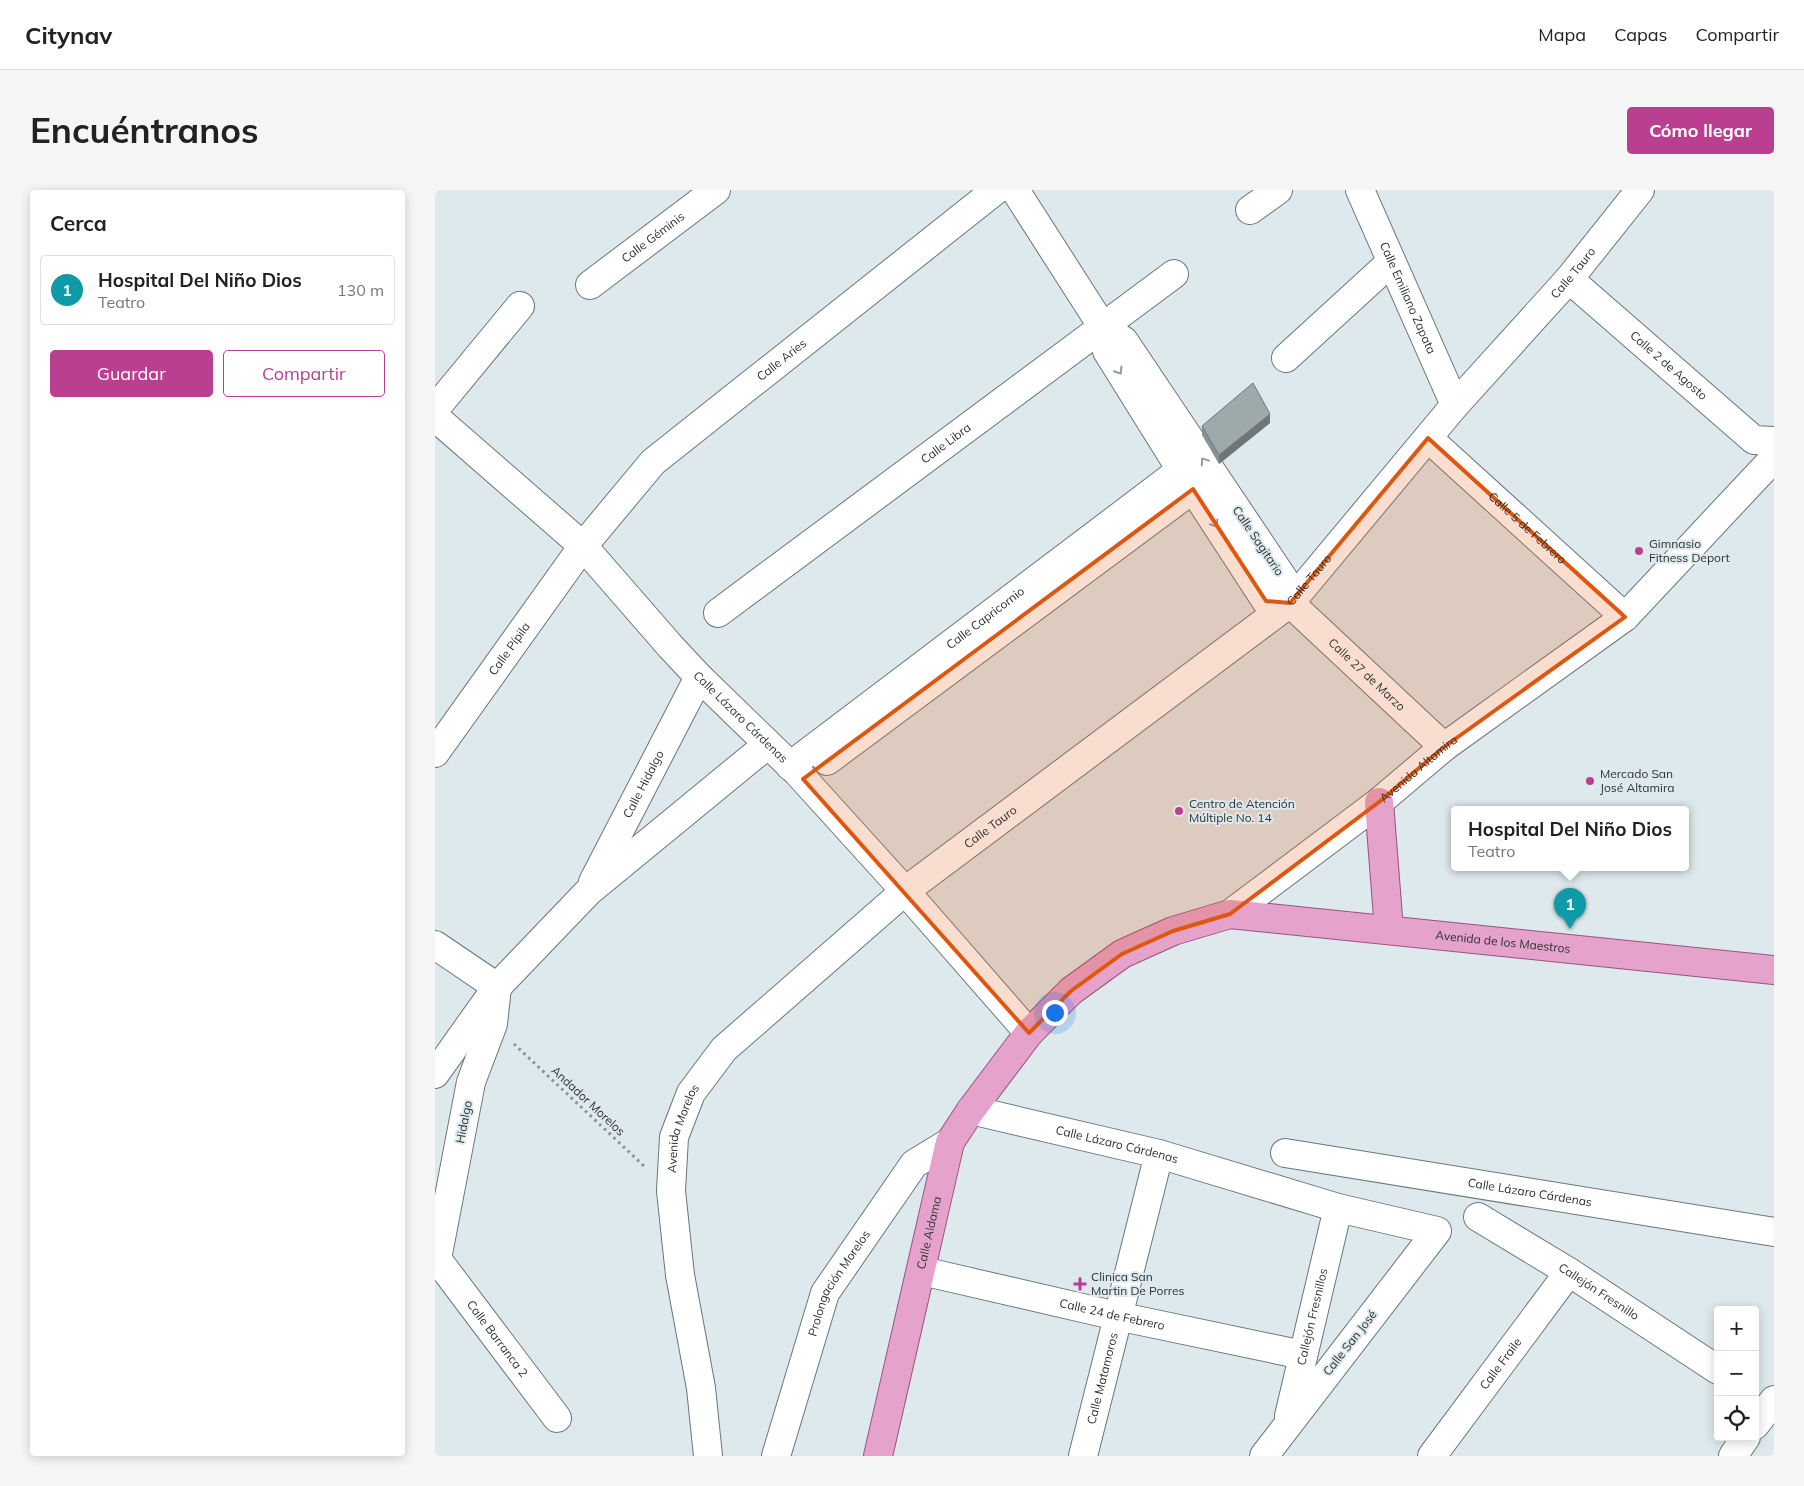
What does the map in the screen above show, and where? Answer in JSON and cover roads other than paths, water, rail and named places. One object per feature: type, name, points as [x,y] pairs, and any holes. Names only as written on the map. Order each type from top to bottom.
[{"type":"main road","points":[[1379,802],[1389,930]]},
{"type":"main road","name":"Avenida de los Maestros","points":[[1230,914],[1774,970]]},
{"type":"main road","name":"Avenida Altamira","points":[[1029,1033],[1071,991],[1122,954],[1173,930],[1230,914]]},
{"type":"main road","name":"Calle Aldama","points":[[878,1456],[950,1142],[971,1110],[1029,1033]]},
{"type":"street","name":"Calle Géminis","points":[[591,285],[716,190]]},
{"type":"street","name":"Calle Aries","points":[[583,546],[653,462],[996,190]]},
{"type":"street","name":"Calle Sagitario","points":[[1015,190],[1102,326],[1107,351],[1187,480],[1266,601],[1290,604],[1285,582],[1124,341],[1102,326]]},
{"type":"street","points":[[1250,210],[1278,190]]},
{"type":"street","name":"Calle Emiliano Zapata","points":[[1360,190],[1455,406]]},
{"type":"street","name":"Calle Tauro","points":[[905,890],[1290,604],[1455,406],[1569,279],[1639,190]]},
{"type":"street","points":[[1286,358],[1391,262]]},
{"type":"street","name":"Calle Libra","points":[[718,613],[1174,274]]},
{"type":"street","name":"Calle 2 de Agosto","points":[[1569,279],[1754,440],[1774,441]]},
{"type":"street","points":[[435,409],[520,306]]},
{"type":"street","name":"Calle Lázaro Cárdenas","points":[[435,417],[583,546],[699,677],[797,772],[905,890],[1029,1033]]},
{"type":"street","name":"Calle 5 de Febrero","points":[[1428,438],[1625,617]]},
{"type":"street","name":"Avenida Altamira","points":[[1230,914],[1379,802],[1444,746],[1625,617],[1774,458]]},
{"type":"street","name":"Calle Capricornio","points":[[797,772],[1187,480]]},
{"type":"street","name":"Calle Pípila","points":[[435,753],[583,546]]},
{"type":"street","name":"Calle 27 de Marzo","points":[[1290,604],[1444,746]]},
{"type":"street","name":"Calle Hidalgo","points":[[588,892],[699,677]]},
{"type":"street","name":"Calle Hidalgo","points":[[435,1074],[497,987],[588,892],[767,745]]},
{"type":"street","name":"Avenida Morelos","points":[[708,1456],[701,1388],[680,1275],[671,1191],[674,1137],[691,1093],[724,1049],[905,890]]},
{"type":"street","points":[[435,945],[497,987]]},
{"type":"street","name":"Hidalgo","points":[[436,1261],[471,1082],[493,1024],[497,987]]},
{"type":"street","name":"Calle Lázaro Cárdenas","points":[[971,1110],[1159,1154],[1338,1208],[1437,1231]]},
{"type":"street","name":"Prolongación Morelos","points":[[777,1456],[825,1293],[914,1164],[950,1142]]},
{"type":"street","name":"Calle Lázaro Cárdenas","points":[[1285,1153],[1774,1232]]},
{"type":"street","name":"Calle Matamoros","points":[[1083,1456],[1159,1154]]},
{"type":"street","name":"Callejón Fresnillos","points":[[1287,1425],[1338,1208]]},
{"type":"street","name":"Callejón Fresnillo","points":[[1478,1217],[1569,1272],[1714,1367]]},
{"type":"street","name":"Calle San José","points":[[1264,1456],[1437,1231]]},
{"type":"street","name":"Calle Barranca 2","points":[[436,1261],[557,1418]]},
{"type":"street","name":"Calle 24 de Febrero","points":[[921,1271],[1117,1316],[1303,1355]]},
{"type":"street","name":"Calle Fraile","points":[[1432,1456],[1569,1272]]},
{"type":"street","points":[[1733,1456],[1744,1441]]},
{"type":"place","name":"Gimnasio Fitness Deport","points":[[1639,551]]},
{"type":"place","name":"Mercado San José Altamira","points":[[1590,781]]},
{"type":"place","name":"Centro de Atención Múltiple No. 14","points":[[1179,811]]},
{"type":"place","name":"Hospital Del Niño Dios","points":[[1570,929]]},
{"type":"place","name":"Clinica San Martin De Porres","points":[[1080,1284]]}]
